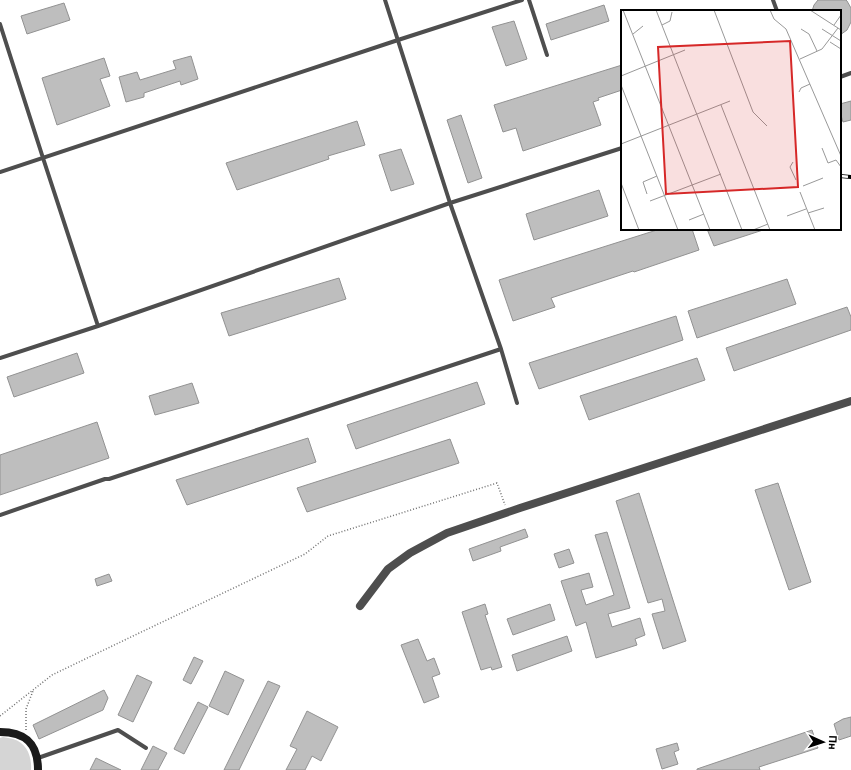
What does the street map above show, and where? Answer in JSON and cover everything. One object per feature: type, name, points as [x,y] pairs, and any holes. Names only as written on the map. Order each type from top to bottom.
[{"type":"street","points":[[360,606],[388,569],[410,553],[447,533],[851,401]]},
{"type":"street","points":[[0,732],[12,732],[27,740],[34,748],[38,758],[38,770]]},
{"type":"lane","points":[[385,0],[450,203],[517,403]]},
{"type":"lane","points":[[0,172],[522,0]]},
{"type":"lane","points":[[529,0],[547,55]]},
{"type":"lane","points":[[773,0],[777,10]]},
{"type":"lane","points":[[0,24],[98,326]]},
{"type":"lane","points":[[841,77],[851,73]]},
{"type":"lane","points":[[0,358],[98,326],[450,203],[621,148]]},
{"type":"lane","points":[[0,515],[500,349]]},
{"type":"lane","points":[[38,758],[118,730],[146,748]]},
{"type":"path","points":[[0,716],[52,675],[305,554],[328,536],[497,483],[507,513]]},
{"type":"path","points":[[27,740],[26,709],[34,690]]},
{"type":"shaded area","points":[[3,737],[18,741],[25,747],[31,760],[31,770],[0,770],[0,738]]},
{"type":"building","points":[[818,0],[846,0],[851,8],[851,22],[847,30],[841,34],[841,10],[812,10]]},
{"type":"building","points":[[64,3],[70,20],[27,34],[21,16]]},
{"type":"building","points":[[604,5],[609,21],[551,40],[546,24]]},
{"type":"building","points":[[514,21],[527,59],[506,66],[492,27]]},
{"type":"building","points":[[191,56],[198,79],[181,85],[180,81],[144,93],[144,97],[126,102],[119,77],[137,72],[140,80],[176,69],[173,61]]},
{"type":"building","points":[[104,58],[110,76],[100,79],[110,106],[57,125],[42,78]]},
{"type":"building","points":[[621,65],[621,90],[598,98],[599,100],[593,102],[601,125],[523,151],[516,128],[503,132],[494,105]]},
{"type":"building","points":[[851,101],[851,120],[843,122],[841,115],[841,104]]},
{"type":"building","points":[[461,115],[482,178],[468,183],[447,120]]},
{"type":"building","points":[[357,121],[365,145],[328,156],[329,159],[237,190],[226,163]]},
{"type":"building","points":[[401,149],[414,184],[391,191],[379,155]]},
{"type":"building","points":[[599,190],[608,216],[534,240],[526,214]]},
{"type":"building","points":[[657,230],[692,230],[699,250],[551,298],[555,307],[513,321],[499,280]]},
{"type":"building","points":[[707,230],[763,230],[714,246]]},
{"type":"building","points":[[339,278],[346,299],[229,336],[221,313]]},
{"type":"building","points":[[787,279],[796,304],[697,338],[688,311]]},
{"type":"building","points":[[847,307],[851,317],[851,330],[734,371],[726,348]]},
{"type":"building","points":[[676,316],[683,340],[539,389],[529,363]]},
{"type":"building","points":[[77,353],[84,373],[14,397],[7,377]]},
{"type":"building","points":[[697,358],[705,380],[589,420],[580,396]]},
{"type":"building","points":[[477,382],[485,404],[356,449],[347,425]]},
{"type":"building","points":[[192,383],[199,403],[155,415],[149,396]]},
{"type":"building","points":[[97,422],[109,458],[0,495],[0,455]]},
{"type":"building","points":[[308,438],[316,462],[187,505],[176,480]]},
{"type":"building","points":[[450,439],[459,463],[307,512],[297,488]]},
{"type":"building","points":[[778,483],[811,582],[789,590],[755,490]]},
{"type":"building","points":[[639,493],[686,641],[663,649],[652,614],[665,611],[662,599],[648,603],[616,501]]},
{"type":"building","points":[[525,529],[528,537],[500,547],[501,551],[473,561],[469,549]]},
{"type":"building","points":[[607,532],[630,608],[608,614],[612,627],[640,618],[645,635],[635,639],[637,645],[596,658],[586,622],[576,626],[561,581],[589,573],[593,587],[581,590],[586,605],[614,595],[595,535]]},
{"type":"building","points":[[569,549],[574,563],[559,568],[554,554]]},
{"type":"building","points":[[109,574],[112,581],[97,586],[95,579]]},
{"type":"building","points":[[485,604],[488,614],[485,615],[502,667],[492,670],[491,667],[481,670],[462,612]]},
{"type":"building","points":[[550,604],[555,620],[513,635],[507,619]]},
{"type":"building","points":[[567,636],[572,651],[517,671],[512,655]]},
{"type":"building","points":[[418,639],[427,661],[434,658],[440,674],[432,677],[439,697],[424,703],[401,645]]},
{"type":"building","points":[[194,657],[203,661],[191,684],[183,680]]},
{"type":"building","points":[[225,671],[244,680],[228,715],[209,706]]},
{"type":"building","points":[[137,675],[152,682],[133,722],[118,715]]},
{"type":"building","points":[[268,681],[280,686],[239,770],[224,770]]},
{"type":"building","points":[[104,690],[108,698],[103,710],[39,739],[33,725]]},
{"type":"building","points":[[198,702],[208,707],[184,754],[174,749]]},
{"type":"building","points":[[307,711],[338,727],[321,761],[312,756],[305,770],[286,770],[297,749],[290,746]]},
{"type":"building","points":[[851,717],[851,736],[839,740],[834,724]]},
{"type":"building","points":[[812,730],[818,748],[759,767],[760,770],[697,770],[697,769]]},
{"type":"building","points":[[677,743],[679,750],[674,752],[678,764],[662,769],[656,749]]},
{"type":"building","points":[[153,746],[167,753],[158,770],[141,770]]},
{"type":"building","points":[[96,758],[121,770],[90,770]]},
{"type":"railway","points":[[841,176],[851,177]]}]
